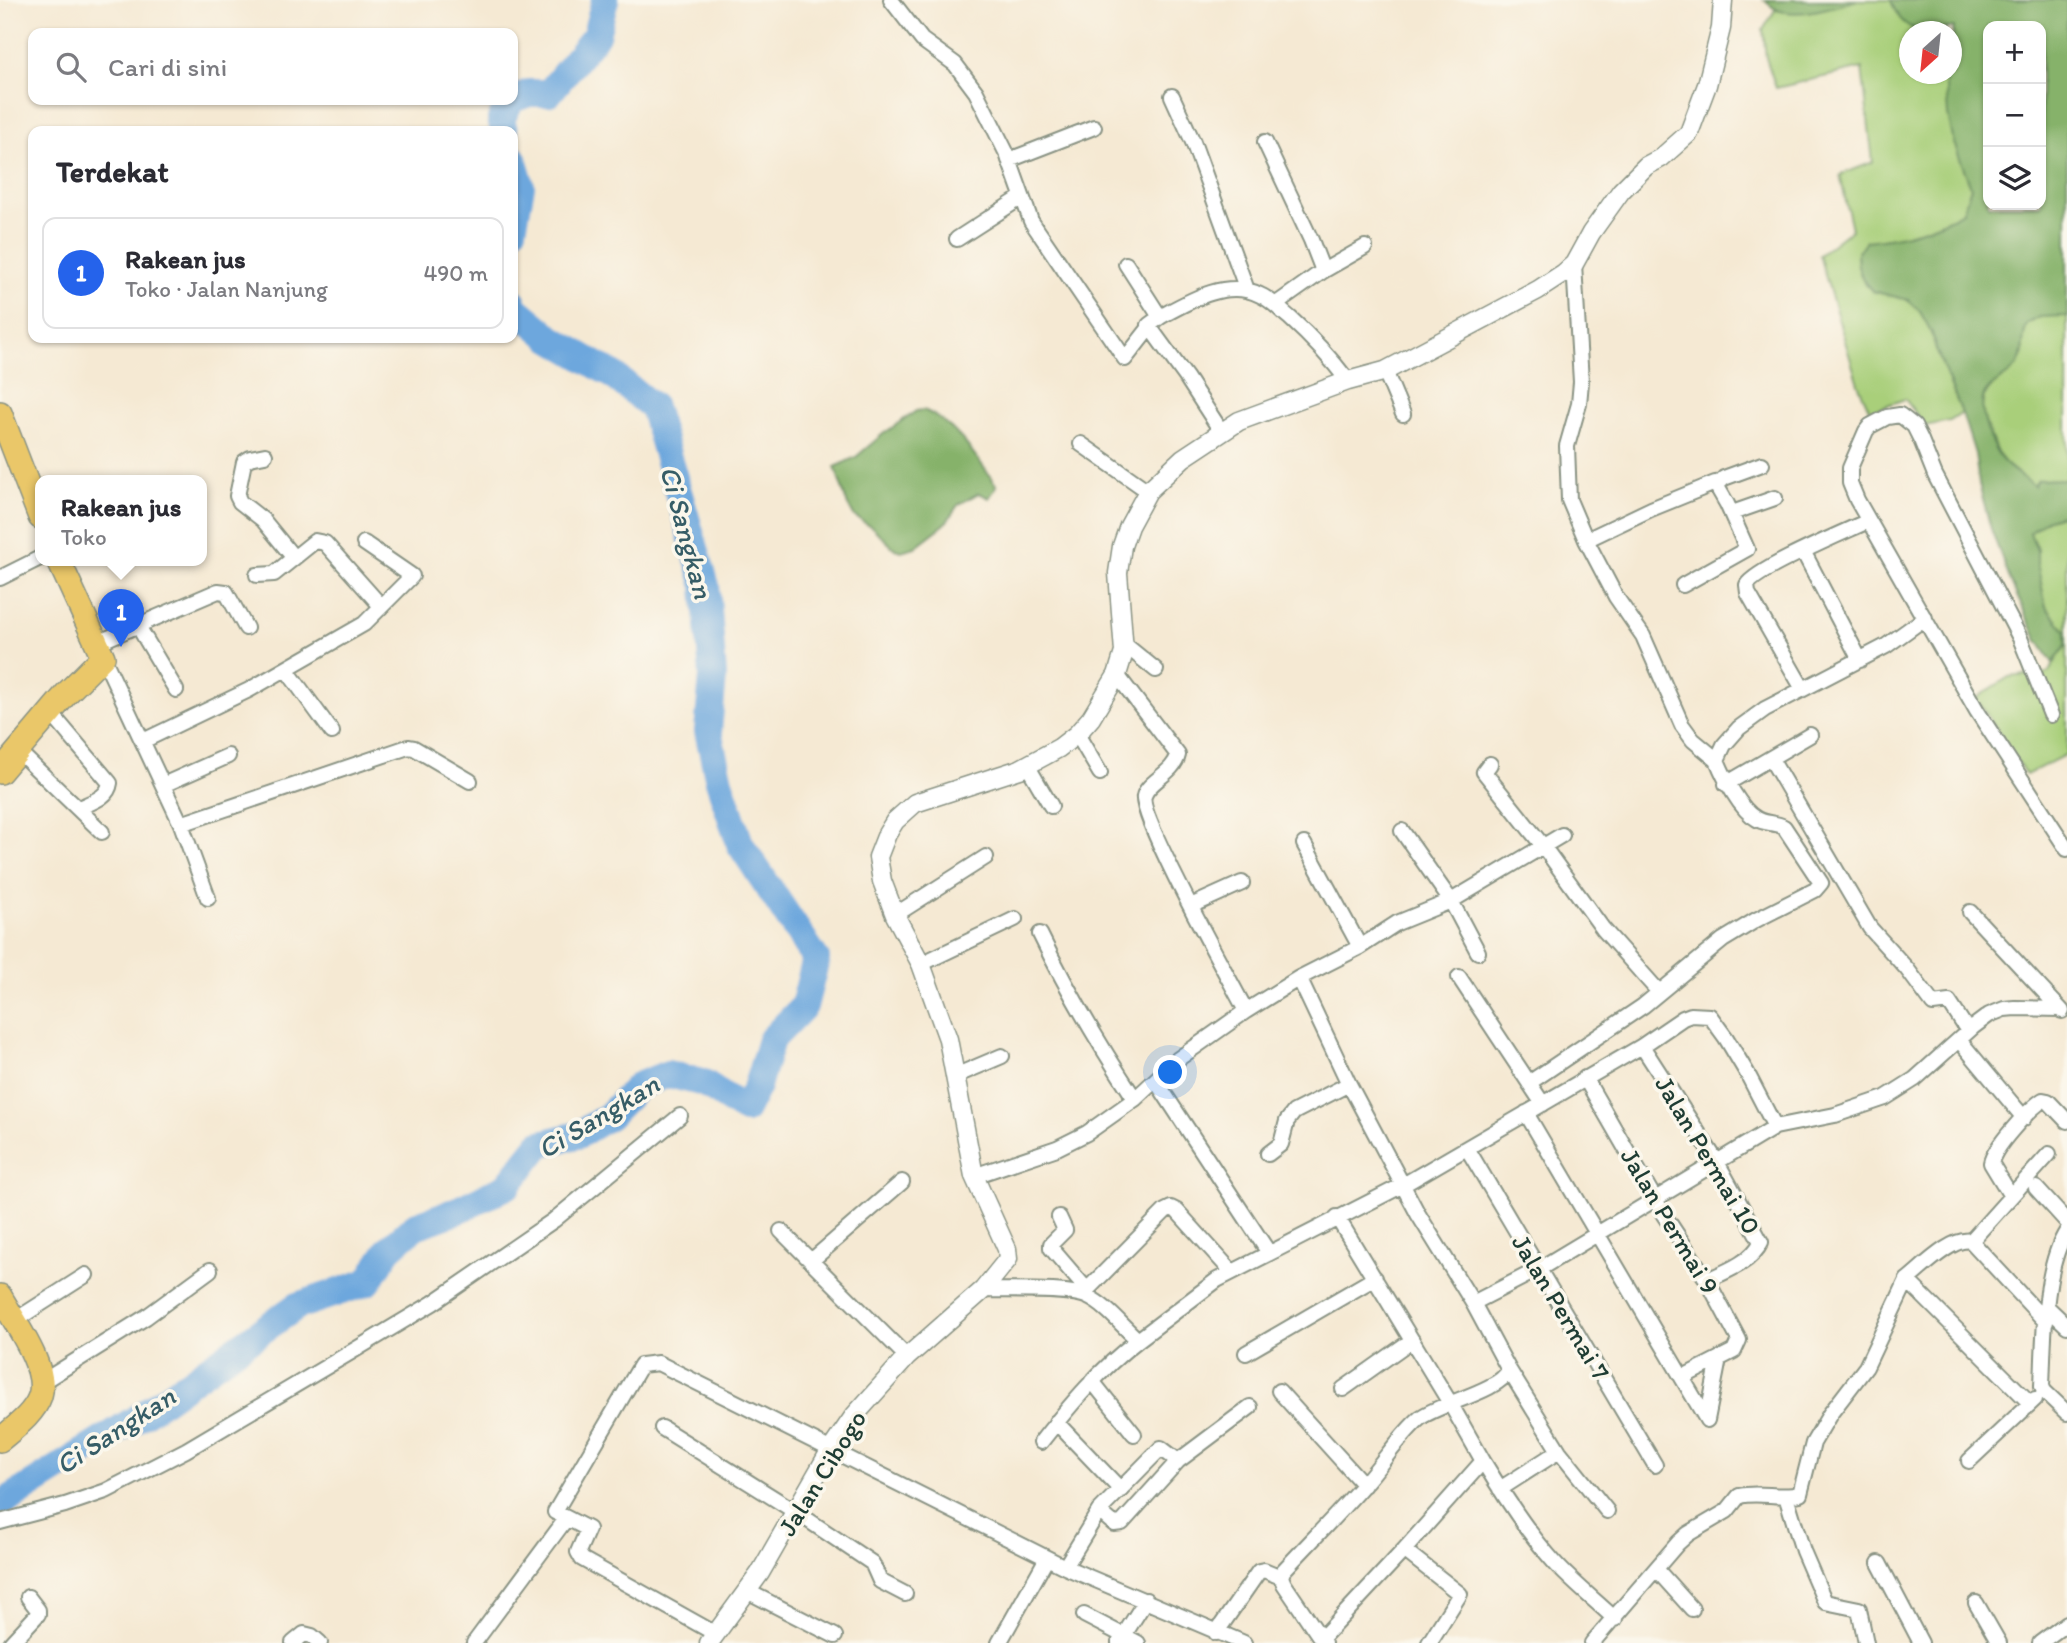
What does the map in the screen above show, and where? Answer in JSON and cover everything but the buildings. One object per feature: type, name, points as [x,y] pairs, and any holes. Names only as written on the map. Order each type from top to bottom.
[{"type":"main road","points":[[0,413],[35,504]]},
{"type":"main road","points":[[0,772],[100,650],[61,566]]},
{"type":"main road","points":[[0,1296],[40,1367],[42,1382],[41,1395],[35,1406],[3,1430]]},
{"type":"street","points":[[891,0],[922,40],[955,64],[976,92],[1009,160],[1039,234],[1125,359],[1155,328],[1210,293],[1233,289],[1247,290],[1258,293],[1275,305],[1315,341],[1348,381]]},
{"type":"street","points":[[1562,835],[1451,901],[1397,923],[1360,947],[1299,978],[1246,1011],[1178,1059],[1135,1099],[1087,1133],[1057,1148],[974,1176],[948,1040],[921,964],[895,915],[882,881],[878,857],[895,821],[915,803],[995,779],[1027,765],[1059,748],[1077,734],[1098,708],[1117,675],[1124,644],[1118,559],[1129,526],[1148,491],[1190,452],[1239,421],[1348,381],[1385,371],[1538,290],[1574,264],[1591,233],[1621,191],[1646,166],[1661,158],[1689,133],[1700,109],[1709,76],[1721,28],[1723,0]]},
{"type":"street","points":[[1172,96],[1193,142],[1247,290]]},
{"type":"street","points":[[1009,160],[1094,127]]},
{"type":"street","points":[[1265,142],[1323,271]]},
{"type":"street","points":[[957,239],[1022,197]]},
{"type":"street","points":[[1275,305],[1323,271],[1365,247]]},
{"type":"street","points":[[1126,264],[1155,328],[1221,431]]},
{"type":"street","points":[[1529,1083],[1643,1006],[1723,940],[1815,890],[1821,883],[1784,827],[1757,819],[1726,784],[1717,760],[1693,740],[1682,725],[1643,636],[1616,597],[1586,540],[1569,500],[1567,446],[1579,404],[1581,382],[1574,264]]},
{"type":"street","points":[[1385,371],[1403,414]]},
{"type":"street","points":[[2051,715],[2020,638],[1935,475],[1914,426],[1900,415],[1887,417],[1870,426],[1850,468],[1850,483],[1868,521],[1977,711],[2067,849]]},
{"type":"street","points":[[1081,443],[1148,491]]},
{"type":"street","points":[[265,455],[250,458],[244,463],[237,496],[240,502],[262,520],[294,558]]},
{"type":"street","points":[[1717,485],[1724,478],[1762,464]]},
{"type":"street","points":[[1586,540],[1710,484],[1717,485]]},
{"type":"street","points":[[1683,585],[1746,551],[1746,543],[1717,485]]},
{"type":"street","points":[[1732,513],[1775,498]]},
{"type":"street","points":[[1803,689],[1746,589],[1750,579],[1868,521]]},
{"type":"street","points":[[257,575],[274,574],[315,541],[325,543],[381,606]]},
{"type":"street","points":[[143,741],[286,669],[364,624],[412,576],[364,543]]},
{"type":"street","points":[[1803,551],[1860,660]]},
{"type":"street","points":[[0,578],[35,560]]},
{"type":"street","points":[[208,898],[181,824],[100,650],[166,611],[223,590],[246,628]]},
{"type":"street","points":[[1717,760],[1724,745],[1739,728],[1765,709],[1886,646],[1925,618]]},
{"type":"street","points":[[138,626],[176,690]]},
{"type":"street","points":[[1124,644],[1156,670]]},
{"type":"street","points":[[286,669],[332,733]]},
{"type":"street","points":[[1117,675],[1178,755],[1175,763],[1146,792],[1143,799],[1165,856],[1246,1011]]},
{"type":"street","points":[[50,712],[110,783],[104,795],[79,808]]},
{"type":"street","points":[[1077,734],[1100,773]]},
{"type":"street","points":[[1726,784],[1810,735]]},
{"type":"street","points":[[181,824],[408,747],[470,781]]},
{"type":"street","points":[[17,750],[102,832]]},
{"type":"street","points":[[163,785],[228,755]]},
{"type":"street","points":[[1771,759],[1870,928],[1907,969],[1933,1004],[1950,1002],[1963,1036],[2024,1118]]},
{"type":"street","points":[[1490,764],[1484,772],[1543,846],[1603,929],[1659,992]]},
{"type":"street","points":[[1027,765],[1051,806]]},
{"type":"street","points":[[1402,831],[1451,901],[1478,952]]},
{"type":"street","points":[[1304,844],[1360,947]]},
{"type":"street","points":[[895,915],[986,857]]},
{"type":"street","points":[[1191,906],[1242,883]]},
{"type":"street","points":[[1970,912],[2065,1013]]},
{"type":"street","points":[[921,964],[1015,919]]},
{"type":"street","points":[[1040,934],[1094,1037],[1135,1099]]},
{"type":"street","points":[[1459,977],[1543,1104]]},
{"type":"street","points":[[1299,978],[1349,1084],[1434,1241],[1559,1451],[1607,1511]]},
{"type":"street","points":[[1473,1303],[1539,1269],[1775,1127],[1835,1115],[1885,1098],[1915,1079],[1989,1015],[2004,1009],[2038,1007],[2065,1013]]},
{"type":"street","points":[[1041,1442],[1092,1381],[1117,1356],[1217,1280],[1403,1185],[1642,1046],[1691,1014],[1710,1016],[1733,1049],[1775,1127]]},
{"type":"street","name":"Jalan Permai 10","points":[[1642,1046],[1717,1162],[1761,1242],[1742,1262],[1707,1280]]},
{"type":"street","points":[[955,1076],[1002,1056]]},
{"type":"street","name":"Jalan Permai 9","points":[[1585,1078],[1707,1280],[1739,1340],[1734,1351],[1683,1377],[1707,1420],[1719,1359]]},
{"type":"street","points":[[1156,1081],[1269,1253]]},
{"type":"street","points":[[1268,1154],[1281,1144],[1287,1121],[1294,1112],[1349,1084]]},
{"type":"street","points":[[2011,1196],[1991,1163],[1992,1156],[2024,1118],[2045,1100],[2067,1121]]},
{"type":"street","points":[[1526,1112],[1683,1377]]},
{"type":"street","points":[[0,1522],[106,1491],[186,1450],[358,1348],[433,1303],[554,1220],[680,1116]]},
{"type":"street","name":"Jalan Permai 7","points":[[1467,1148],[1655,1465]]},
{"type":"street","points":[[1971,1241],[2049,1154]]},
{"type":"street","name":"Jalan Cibogo","points":[[713,1639],[747,1591],[830,1451],[854,1416],[907,1357],[983,1290],[1004,1265],[1009,1255],[974,1176]]},
{"type":"street","points":[[811,1261],[902,1182]]},
{"type":"street","points":[[2035,1188],[2067,1222]]},
{"type":"street","points":[[983,1290],[1087,1293],[1171,1208],[1177,1211],[1232,1272]]},
{"type":"street","points":[[1059,1217],[1065,1230],[1051,1244],[1051,1248],[1087,1293],[1138,1340]]},
{"type":"street","points":[[1337,1217],[1500,1489],[1556,1564],[1615,1619]]},
{"type":"street","points":[[781,1231],[907,1357]]},
{"type":"street","points":[[2067,1231],[2057,1256],[2046,1306],[2042,1385],[2044,1391],[2067,1413]]},
{"type":"street","points":[[1593,1643],[1688,1534],[1727,1511],[1739,1496],[1797,1496],[1802,1492],[1813,1443],[1830,1414],[1866,1367],[1907,1280],[1951,1245],[1971,1241],[2046,1322]]},
{"type":"street","points":[[42,1382],[146,1317],[210,1270]]},
{"type":"street","points":[[14,1321],[86,1275]]},
{"type":"street","points":[[1246,1353],[1375,1278]]},
{"type":"street","points":[[1907,1280],[2030,1403]]},
{"type":"street","points":[[2046,1306],[2067,1326]]},
{"type":"street","points":[[1343,1389],[1412,1340]]},
{"type":"street","points":[[713,1639],[582,1559],[578,1552],[589,1531],[555,1510],[641,1364],[648,1362],[657,1363],[1065,1567],[1244,1643]]},
{"type":"street","points":[[1281,1577],[1283,1571],[1364,1485],[1418,1420],[1439,1406],[1486,1388],[1507,1375],[1509,1370]]},
{"type":"street","points":[[1092,1381],[1134,1434]]},
{"type":"street","points":[[1279,1391],[1364,1485]]},
{"type":"street","points":[[1969,1461],[2044,1391]]},
{"type":"street","points":[[1099,1511],[1114,1524],[1122,1523],[1178,1461],[1250,1407]]},
{"type":"street","points":[[1056,1422],[1121,1490]]},
{"type":"street","points":[[662,1428],[872,1563],[882,1583],[905,1594]]},
{"type":"street","points":[[1065,1567],[1099,1511],[1161,1448],[1178,1461]]},
{"type":"street","points":[[1500,1489],[1559,1451]]},
{"type":"street","points":[[1216,1633],[1259,1571],[1264,1570],[1281,1577],[1322,1641],[1483,1461]]},
{"type":"street","points":[[1786,1496],[1803,1551],[1825,1602],[1859,1609],[1866,1643]]},
{"type":"street","points":[[474,1643],[566,1519]]},
{"type":"street","points":[[1404,1550],[1460,1594],[1429,1643]]},
{"type":"street","points":[[999,1643],[1046,1558]]},
{"type":"street","points":[[1879,1563],[1921,1643]]},
{"type":"street","points":[[1656,1569],[1692,1609]]},
{"type":"street","points":[[747,1591],[835,1636]]},
{"type":"street","points":[[11,1643],[38,1614],[28,1597]]},
{"type":"street","points":[[1121,1639],[1146,1600]]},
{"type":"street","points":[[1976,1603],[1999,1643]]},
{"type":"street","points":[[1084,1615],[1121,1639],[1139,1643]]},
{"type":"street","points":[[2040,1643],[2067,1623]]},
{"type":"street","points":[[293,1643],[304,1634],[312,1636],[320,1643]]},
{"type":"green space","points":[[1764,0],[1857,0],[1796,13],[1778,10]]},
{"type":"green space","points":[[1857,0],[1891,0],[1905,21],[1899,21],[1899,84],[1946,84],[1954,143],[1971,187],[1963,212],[1916,231],[1866,241],[1857,253],[1859,271],[1871,289],[1907,301],[1917,308],[1924,318],[1962,413],[1950,421],[1925,426],[1905,399],[1870,411],[1858,384],[1819,255],[1852,229],[1840,175],[1873,162],[1862,68],[1776,88],[1766,58],[1763,30],[1775,10],[1785,12],[1827,8]]},
{"type":"green space","points":[[1891,0],[2067,0],[2067,316],[2040,317],[2027,324],[2017,366],[1991,387],[1984,395],[1983,401],[1991,441],[2000,458],[2009,467],[2034,486],[2038,480],[2067,479],[2067,513],[2046,520],[2030,533],[2037,550],[2037,564],[2046,607],[2066,631],[2066,645],[2053,663],[2037,639],[2012,585],[1991,529],[1979,484],[1975,454],[1932,333],[1919,310],[1908,300],[1872,291],[1863,280],[1858,266],[1857,253],[1866,241],[1916,232],[1963,212],[1971,187],[1954,143],[1946,84],[1962,84],[1962,21],[1901,20]]},
{"type":"green space","points":[[2067,316],[2067,479],[2038,480],[2034,486],[2006,464],[1997,453],[1981,411],[1984,396],[1993,385],[2016,367],[2023,353],[2022,338],[2027,324],[2040,317]]},
{"type":"green space","points":[[924,410],[936,416],[956,433],[997,486],[989,498],[979,493],[958,505],[945,524],[915,547],[901,551],[854,516],[835,467],[856,457],[916,411]]},
{"type":"green space","points":[[2067,513],[2067,754],[2026,775],[1976,698],[2009,677],[2048,673],[2066,645],[2066,631],[2046,607],[2037,564],[2037,550],[2029,532],[2046,520]]},
{"type":"waterway","name":"Ci Sangkan","points":[[518,97],[529,93],[549,93],[596,35],[605,0]]},
{"type":"waterway","name":"Ci Sangkan","points":[[503,126],[501,119],[508,105]]},
{"type":"waterway","name":"Ci Sangkan","points":[[518,176],[521,186],[518,202]]},
{"type":"waterway","name":"Ci Sangkan","points":[[0,1505],[142,1415],[297,1306],[368,1282],[389,1249],[415,1226],[454,1212],[507,1186],[540,1144],[578,1135],[609,1116],[638,1086],[668,1074],[704,1083],[745,1110],[757,1086],[771,1040],[804,1006],[816,959],[740,844],[719,781],[708,731],[713,676],[706,586],[653,407],[613,375],[551,338],[518,310]]},
{"type":"place","name":"Rakean jus","points":[[121,647]]}]
